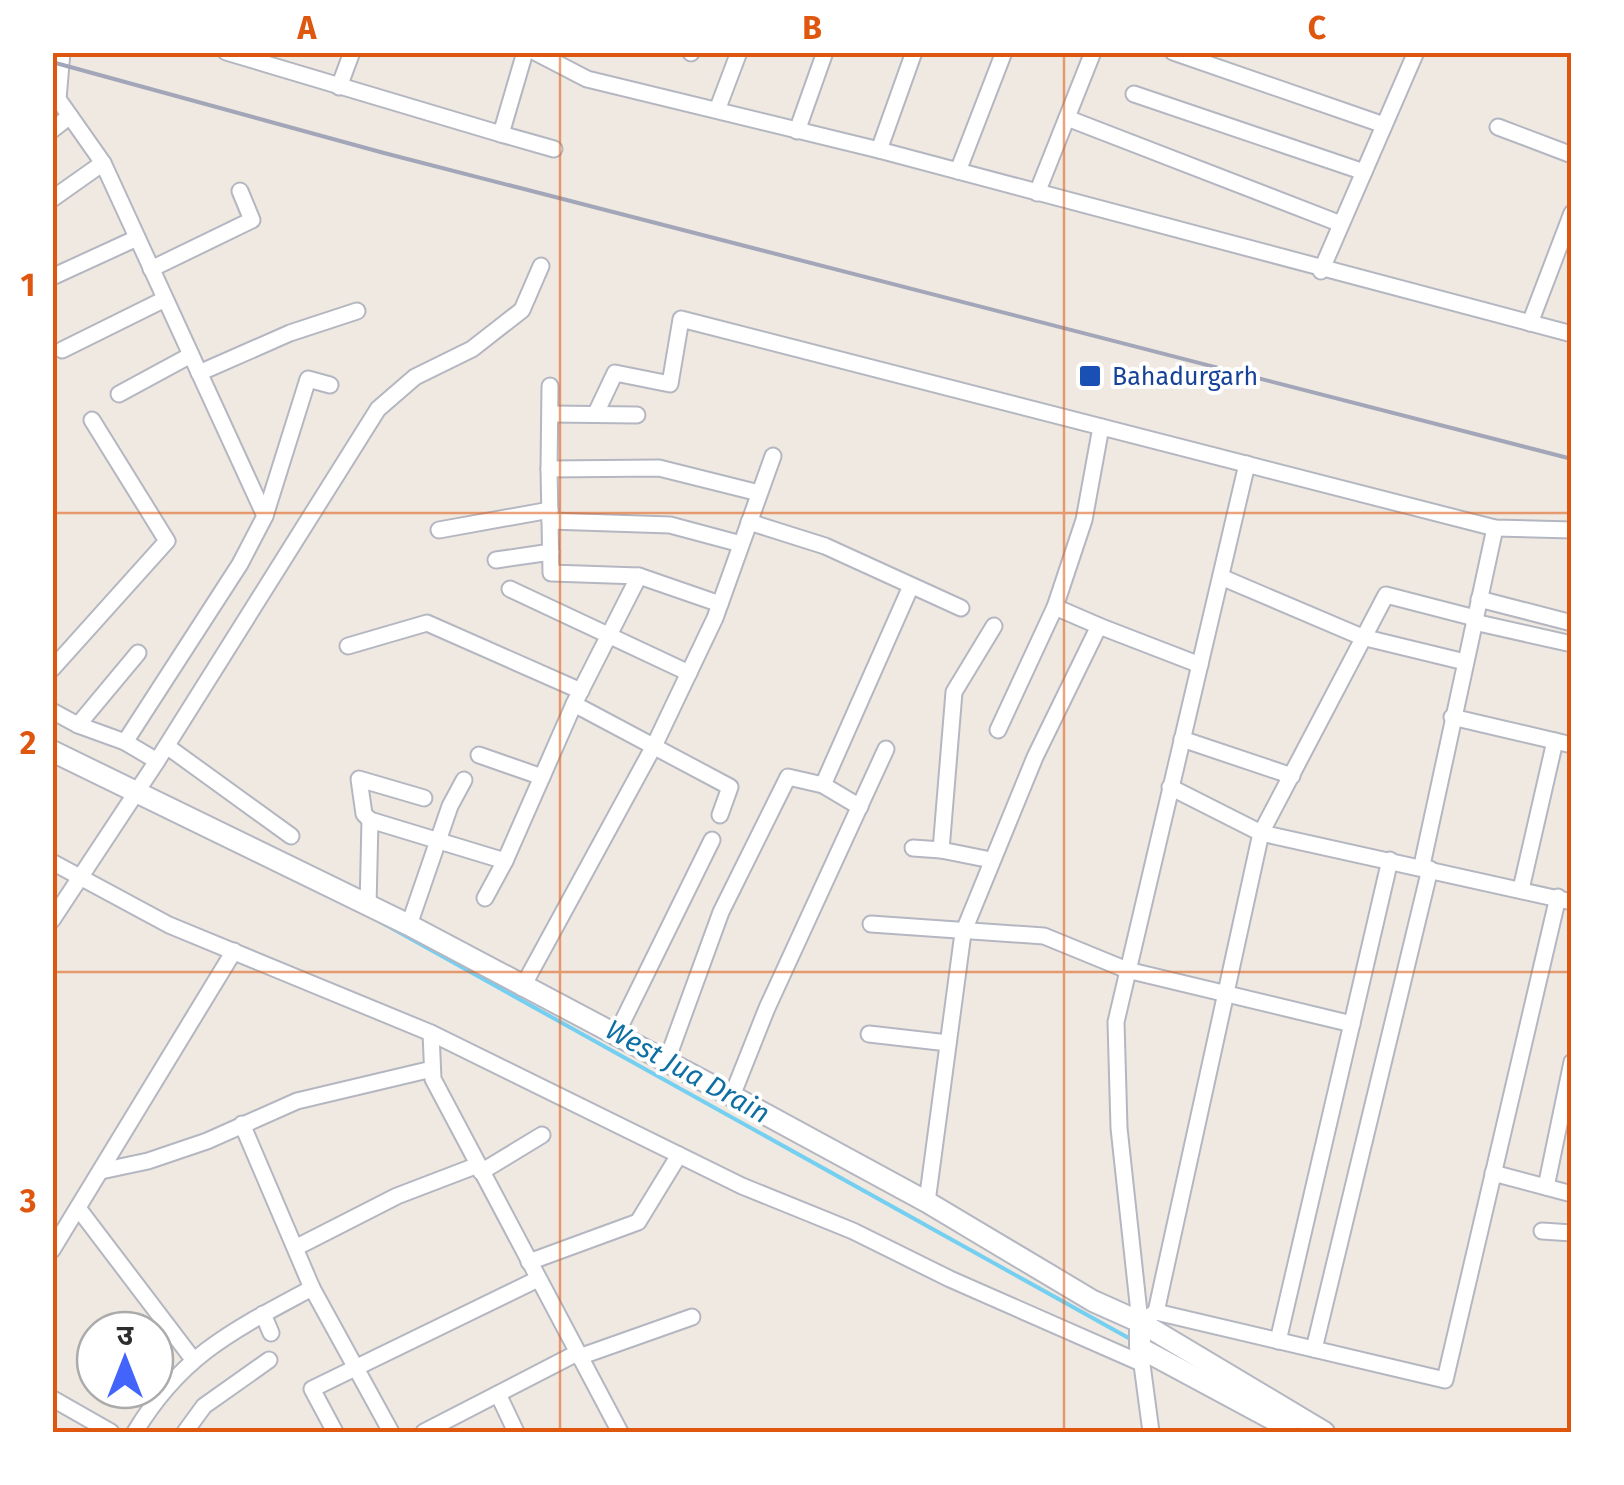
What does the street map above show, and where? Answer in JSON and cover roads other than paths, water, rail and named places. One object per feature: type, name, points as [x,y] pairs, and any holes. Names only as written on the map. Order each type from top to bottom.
[{"type":"main road","points":[[52,751],[140,790],[409,924],[927,1202],[1093,1301],[1148,1317],[1324,1432]]},
{"type":"main road","points":[[1148,1317],[1141,1356],[1297,1432]]},
{"type":"street","points":[[62,52],[58,99],[103,164],[265,516]]},
{"type":"street","points":[[226,52],[554,149]]},
{"type":"street","points":[[340,87],[352,52]]},
{"type":"street","points":[[501,134],[525,52]]},
{"type":"street","points":[[535,52],[587,79],[879,150],[1321,271],[1572,334]]},
{"type":"street","points":[[719,105],[739,52]]},
{"type":"street","points":[[796,131],[825,52]]},
{"type":"street","points":[[879,150],[914,52]]},
{"type":"street","points":[[958,171],[1004,52]]},
{"type":"street","points":[[1037,193],[1093,52]]},
{"type":"street","points":[[1173,52],[1384,125]]},
{"type":"street","points":[[1321,271],[1416,52]]},
{"type":"street","points":[[1134,94],[1364,172]]},
{"type":"street","points":[[52,130],[70,116]]},
{"type":"street","points":[[1067,118],[1341,224]]},
{"type":"street","points":[[1498,126],[1572,155]]},
{"type":"street","points":[[52,199],[103,164]]},
{"type":"street","points":[[152,269],[252,220],[240,192]]},
{"type":"street","points":[[1530,324],[1572,213]]},
{"type":"street","points":[[52,278],[137,238]]},
{"type":"street","points":[[52,920],[158,762],[378,408],[416,377],[472,349],[522,310],[542,266]]},
{"type":"street","points":[[62,350],[165,299]]},
{"type":"street","points":[[200,373],[290,333],[357,311]]},
{"type":"street","points":[[596,413],[615,373],[670,384],[681,319],[1495,528],[1572,530]]},
{"type":"street","points":[[119,394],[191,356]]},
{"type":"street","points":[[125,742],[240,564],[265,516],[308,379],[330,385]]},
{"type":"street","points":[[550,386],[551,574],[639,576],[720,604]]},
{"type":"street","points":[[551,414],[637,415]]},
{"type":"street","points":[[52,670],[167,541],[92,420]]},
{"type":"street","points":[[998,730],[1054,607],[1084,520],[1101,426]]},
{"type":"street","points":[[522,988],[655,744],[689,672],[720,604],[773,456]]},
{"type":"street","points":[[1148,1317],[1118,1128],[1116,1022],[1246,464]]},
{"type":"street","points":[[549,469],[659,468],[759,493]]},
{"type":"street","points":[[439,530],[550,515],[670,524],[741,544]]},
{"type":"street","points":[[749,522],[825,546],[961,608]]},
{"type":"street","points":[[1314,1350],[1426,867],[1452,717],[1495,528]]},
{"type":"street","points":[[496,560],[551,552]]},
{"type":"street","points":[[486,898],[577,698],[639,576]]},
{"type":"street","points":[[1221,577],[1362,637],[1464,662]]},
{"type":"street","points":[[823,785],[911,586]]},
{"type":"street","points":[[510,589],[689,672]]},
{"type":"street","points":[[1148,1317],[1261,832],[1386,595],[1572,644]]},
{"type":"street","points":[[1479,599],[1572,624]]},
{"type":"street","points":[[1054,607],[1200,666]]},
{"type":"street","points":[[348,646],[427,623],[577,698],[730,787],[720,816]]},
{"type":"street","points":[[941,850],[954,692],[994,626]]},
{"type":"street","points":[[927,1202],[962,933],[991,860],[1098,626]]},
{"type":"street","points":[[78,725],[138,653]]},
{"type":"street","points":[[52,711],[125,742],[158,762]]},
{"type":"street","points":[[1452,717],[1563,743],[1521,889]]},
{"type":"street","points":[[1182,739],[1292,776]]},
{"type":"street","points":[[168,746],[291,836]]},
{"type":"street","points":[[732,1096],[886,749]]},
{"type":"street","points":[[479,754],[542,777]]},
{"type":"street","points":[[666,1063],[721,912],[788,777],[823,785],[860,807]]},
{"type":"street","points":[[424,798],[359,779],[364,814],[370,820],[505,861]]},
{"type":"street","points":[[409,924],[464,780]]},
{"type":"street","points":[[1148,1317],[1278,1341],[1445,1380],[1565,900],[1261,832],[1170,787]]},
{"type":"street","points":[[368,906],[370,820]]},
{"type":"street","points":[[615,1037],[712,840]]},
{"type":"street","points":[[913,848],[991,860]]},
{"type":"street","points":[[1278,1341],[1390,860]]},
{"type":"street","points":[[52,862],[169,924],[431,1033],[679,1155],[1141,1356],[1152,1432]]},
{"type":"street","points":[[871,924],[1044,936],[1127,970],[1352,1024]]},
{"type":"street","points":[[52,1250],[234,951]]},
{"type":"street","points":[[431,1033],[433,1079],[620,1432]]},
{"type":"street","points":[[869,1034],[948,1043]]},
{"type":"street","points":[[1546,1187],[1563,1143],[1571,1068]]},
{"type":"street","points":[[101,1171],[148,1161],[298,1101],[432,1069]]},
{"type":"street","points":[[242,1124],[312,1288],[390,1432]]},
{"type":"street","points":[[296,1247],[397,1196],[480,1168],[542,1135]]},
{"type":"street","points":[[529,1262],[638,1222],[679,1155]]},
{"type":"street","points":[[1494,1174],[1572,1194]]},
{"type":"street","points":[[78,1208],[192,1358]]},
{"type":"street","points":[[1542,1231],[1572,1232]]},
{"type":"street","points":[[335,1432],[312,1389],[538,1279]]},
{"type":"street","points":[[135,1432],[168,1382],[192,1358],[312,1288]]},
{"type":"street","points":[[263,1314],[271,1332]]},
{"type":"street","points":[[424,1432],[578,1355],[692,1317]]},
{"type":"street","points":[[185,1432],[204,1406],[269,1360]]},
{"type":"street","points":[[498,1394],[516,1432]]},
{"type":"street","points":[[53,1398],[111,1432]]},
{"type":"waterway","name":"West Jua Drain","points":[[377,920],[1134,1341]]},
{"type":"railway","points":[[52,62],[384,153],[1572,459]]},
{"type":"place","name":"Bahadurgarh","points":[[1090,376]]}]
